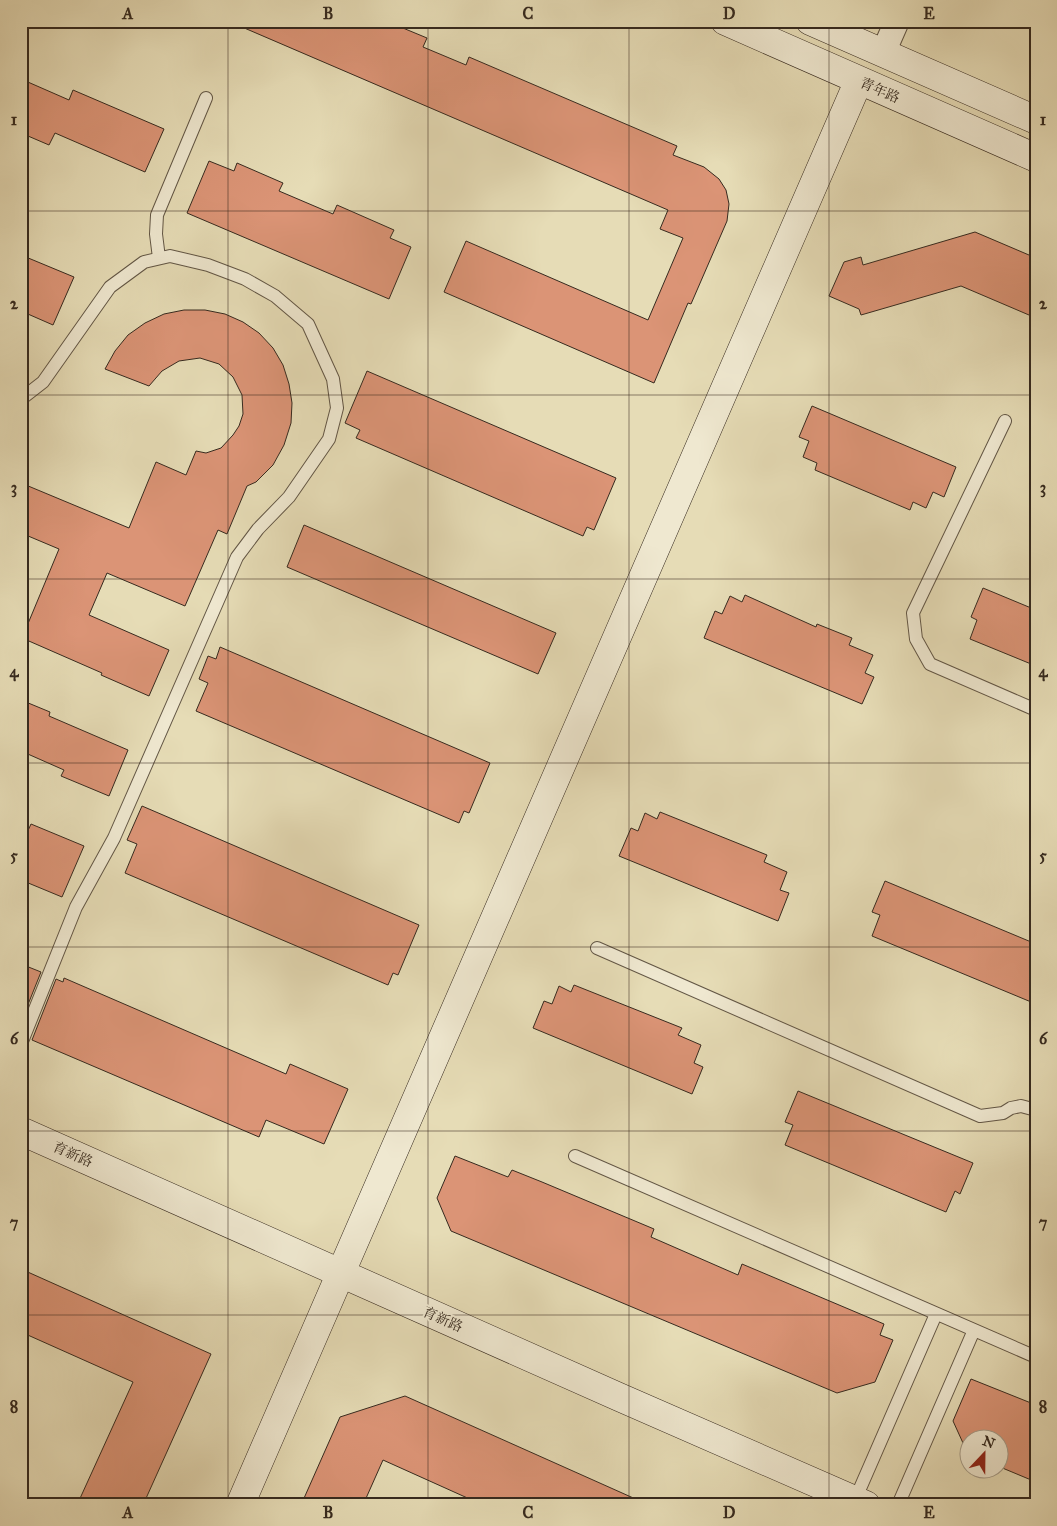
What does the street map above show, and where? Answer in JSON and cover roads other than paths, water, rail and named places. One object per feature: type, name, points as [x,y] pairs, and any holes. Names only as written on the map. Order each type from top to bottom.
[{"type":"street","name":"青年路","points":[[725,21],[1036,158]]},
{"type":"street","points":[[810,21],[1036,120]]},
{"type":"street","points":[[883,53],[897,21]]},
{"type":"street","points":[[240,1505],[859,80]]},
{"type":"street","name":"育新路","points":[[21,1131],[618,1397],[861,1502]]},
{"type":"lane","points":[[159,258],[156,234],[157,215],[206,98]]},
{"type":"lane","points":[[21,396],[25,396],[43,382],[110,287],[144,262],[170,256],[208,264],[245,279],[275,296],[308,324],[333,379],[337,408],[329,439],[289,497],[258,529],[237,557],[114,838],[76,907],[21,1044]]},
{"type":"lane","points":[[1004,421],[913,613],[916,639],[930,664],[1036,710]]},
{"type":"lane","points":[[597,948],[980,1116],[1003,1112],[1021,1106],[1036,1110]]},
{"type":"lane","points":[[575,1156],[1036,1357]]},
{"type":"lane","points":[[861,1502],[936,1314]]},
{"type":"lane","points":[[898,1505],[974,1330]]}]
